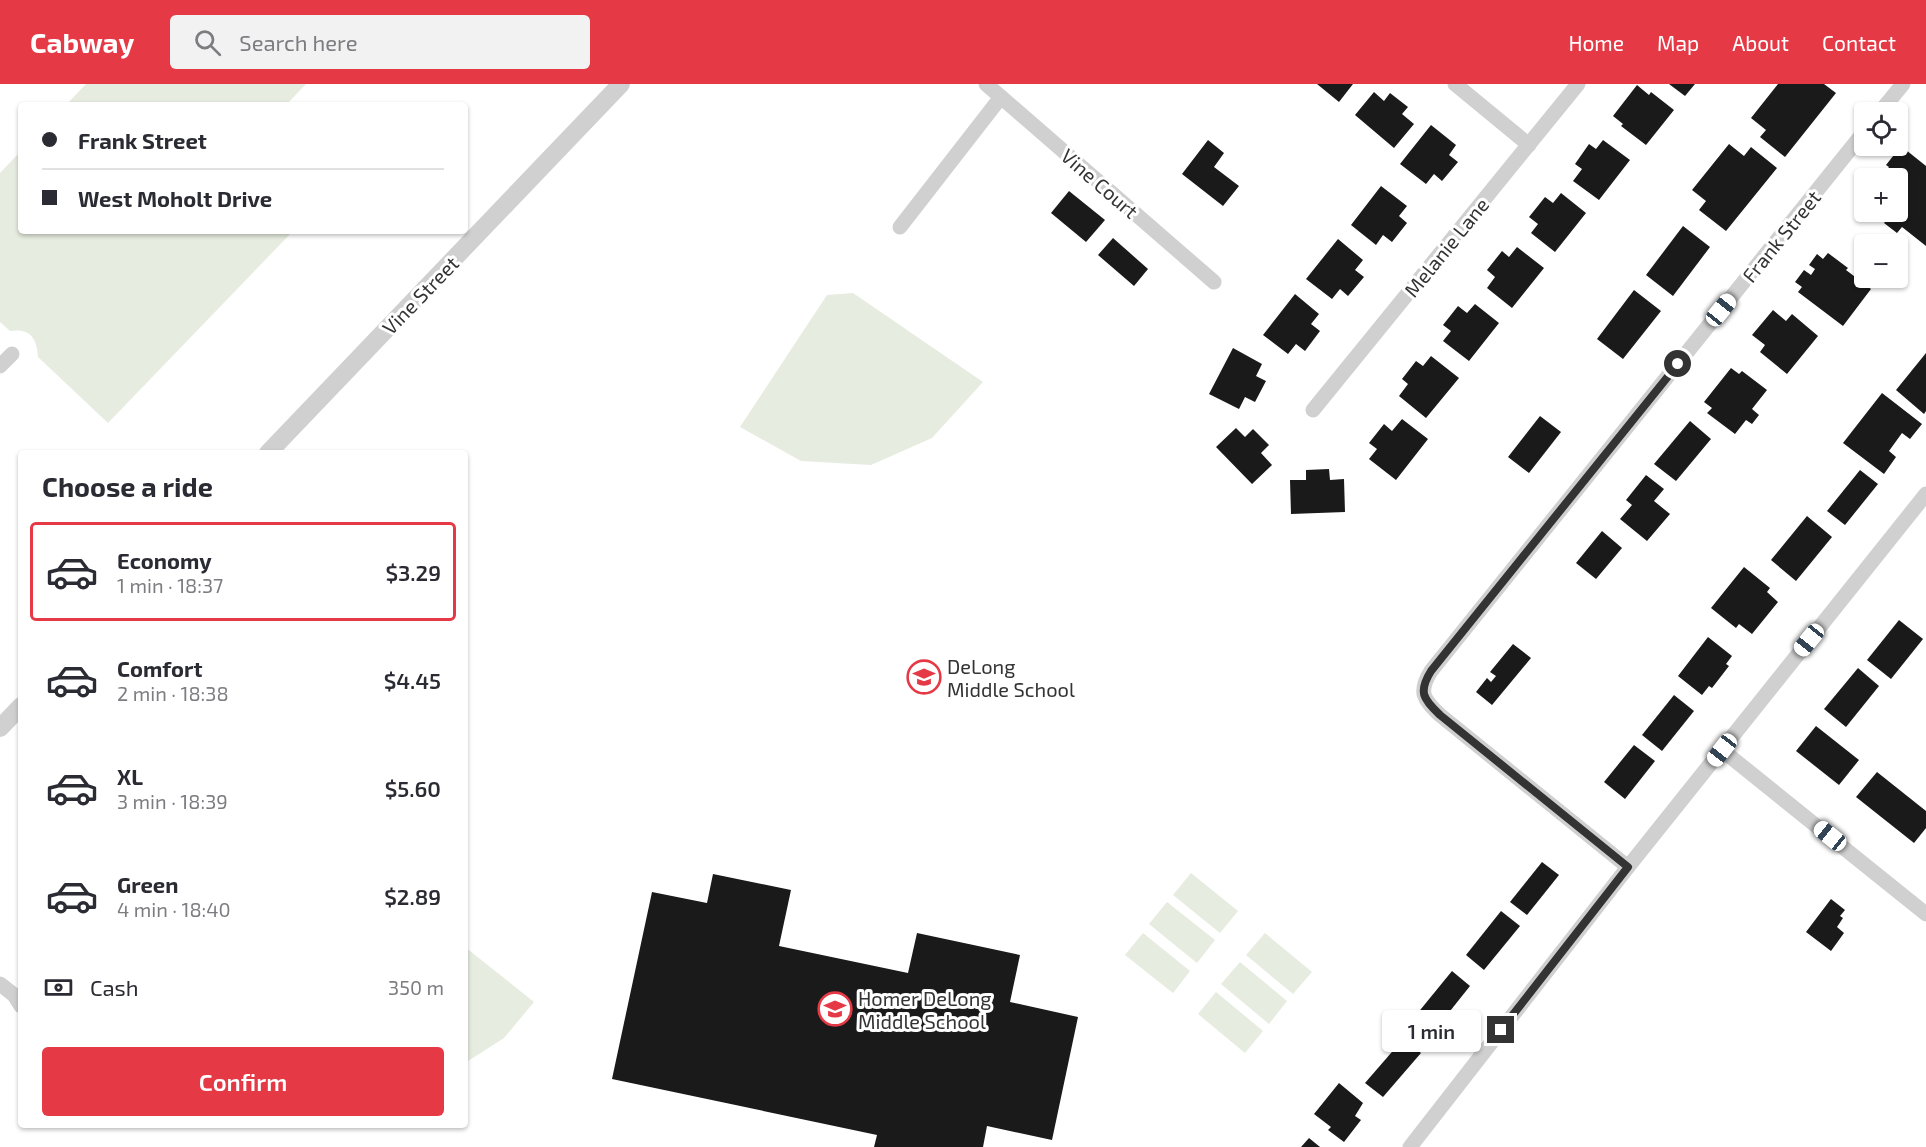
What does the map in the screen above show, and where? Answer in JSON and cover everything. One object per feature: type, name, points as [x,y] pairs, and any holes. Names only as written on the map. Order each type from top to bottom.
[{"type":"street","name":"Vine Street","points":[[271,450],[621,84]]},
{"type":"street","name":"Vine Court","points":[[986,84],[1214,282]]},
{"type":"street","points":[[1455,84],[1529,145]]},
{"type":"street","name":"Melanie Lane","points":[[1313,410],[1578,84]]},
{"type":"street","points":[[1888,102],[1903,84]]},
{"type":"street","points":[[900,227],[1001,97]]},
{"type":"street","name":"Frank Street","points":[[1628,867],[1440,715],[1428,704],[1423,694],[1424,683],[1431,671],[1854,144]]},
{"type":"street","points":[[0,366],[12,354]]},
{"type":"street","points":[[1410,1147],[1628,867],[1926,494]]},
{"type":"street","points":[[0,728],[18,709]]},
{"type":"street","points":[[1722,750],[1924,907]]},
{"type":"street","points":[[0,984],[18,1001]]},
{"type":"shaded area","points":[[86,84],[306,84],[289,102],[69,102]]},
{"type":"shaded area","points":[[18,154],[18,234],[290,234],[108,423],[38,357],[36,344],[31,336],[23,331],[10,331],[0,322],[0,173]]},
{"type":"shaded area","points":[[853,293],[983,382],[932,438],[871,465],[801,461],[740,427],[827,295]]},
{"type":"shaded area","points":[[1191,873],[1238,911],[1220,933],[1173,895]]},
{"type":"shaded area","points":[[1167,902],[1215,940],[1197,963],[1149,924]]},
{"type":"shaded area","points":[[1143,933],[1190,971],[1173,993],[1125,955]]},
{"type":"shaded area","points":[[1265,933],[1312,972],[1293,994],[1246,955]]},
{"type":"shaded area","points":[[468,949],[534,1002],[504,1038],[468,1061]]},
{"type":"shaded area","points":[[1240,962],[1287,1001],[1269,1024],[1221,984]]},
{"type":"shaded area","points":[[1216,992],[1263,1031],[1245,1053],[1198,1014]]},
{"type":"building","points":[[1317,84],[1353,84],[1339,102]]},
{"type":"building","points":[[1669,84],[1695,84],[1685,96]]},
{"type":"building","points":[[1778,84],[1824,84],[1836,93],[1785,157],[1760,137],[1766,130],[1751,118]]},
{"type":"building","points":[[1637,85],[1649,95],[1651,92],[1674,110],[1646,145],[1621,126],[1623,124],[1613,116]]},
{"type":"building","points":[[1374,92],[1384,101],[1390,93],[1408,107],[1402,114],[1414,124],[1394,148],[1355,115]]},
{"type":"building","points":[[1431,125],[1456,145],[1449,155],[1458,162],[1442,181],[1434,174],[1426,184],[1400,164]]},
{"type":"building","points":[[1208,140],[1224,153],[1214,167],[1239,186],[1223,206],[1182,174]]},
{"type":"building","points":[[1603,140],[1630,160],[1599,200],[1573,181],[1582,169],[1575,164],[1589,144],[1596,149]]},
{"type":"building","points":[[1729,144],[1744,156],[1751,147],[1777,168],[1726,231],[1699,210],[1706,201],[1692,190]]},
{"type":"building","points":[[1908,152],[1926,166],[1926,246],[1902,227],[1897,233],[1884,223],[1908,222],[1908,168],[1888,168],[1886,165],[1893,156],[1908,156]]},
{"type":"building","points":[[1381,186],[1407,206],[1399,216],[1407,223],[1392,242],[1383,235],[1376,245],[1351,225]]},
{"type":"building","points":[[1069,191],[1105,220],[1086,242],[1051,213]]},
{"type":"building","points":[[1561,193],[1586,213],[1555,252],[1531,233],[1538,224],[1529,217],[1545,197],[1553,203]]},
{"type":"building","points":[[1683,226],[1710,247],[1673,296],[1646,275]]},
{"type":"building","points":[[1113,238],[1148,269],[1134,286],[1098,255]]},
{"type":"building","points":[[1338,239],[1363,260],[1355,270],[1364,277],[1348,296],[1340,289],[1332,299],[1306,279]]},
{"type":"building","points":[[1517,247],[1544,268],[1512,308],[1487,288],[1495,277],[1487,270],[1502,251],[1509,257]]},
{"type":"building","points":[[1828,253],[1848,268],[1846,270],[1854,276],[1854,288],[1871,289],[1843,326],[1798,292],[1802,287],[1795,282],[1804,270],[1811,275],[1815,269],[1809,265],[1817,254],[1823,259]]},
{"type":"building","points":[[1634,290],[1661,311],[1623,359],[1597,339]]},
{"type":"building","points":[[1295,294],[1319,314],[1311,324],[1320,331],[1305,351],[1296,344],[1288,354],[1263,335]]},
{"type":"building","points":[[1475,304],[1499,323],[1469,361],[1443,341],[1451,331],[1443,325],[1458,306],[1467,313]]},
{"type":"building","points":[[1773,310],[1786,321],[1792,314],[1818,336],[1787,374],[1760,352],[1765,345],[1752,335]]},
{"type":"building","points":[[1233,348],[1262,364],[1256,376],[1266,381],[1255,402],[1245,397],[1239,409],[1209,394]]},
{"type":"building","points":[[1926,353],[1926,411],[1924,414],[1896,390]]},
{"type":"building","points":[[1431,356],[1459,378],[1426,418],[1399,396],[1408,384],[1402,379],[1416,361],[1423,366]]},
{"type":"building","points":[[1731,368],[1739,374],[1742,371],[1767,390],[1752,409],[1759,415],[1752,424],[1746,420],[1735,434],[1707,413],[1712,408],[1704,402]]},
{"type":"building","points":[[1882,393],[1922,424],[1910,439],[1902,433],[1889,451],[1896,457],[1884,474],[1843,443]]},
{"type":"building","points":[[1540,416],[1561,432],[1529,473],[1508,457]]},
{"type":"building","points":[[1402,419],[1428,439],[1396,480],[1369,459],[1377,449],[1369,443],[1384,424],[1392,431]]},
{"type":"building","points":[[1690,421],[1711,439],[1676,481],[1654,464]]},
{"type":"building","points":[[1236,428],[1245,437],[1253,429],[1269,445],[1261,453],[1272,465],[1252,484],[1216,447]]},
{"type":"building","points":[[1329,469],[1330,480],[1344,479],[1345,512],[1291,514],[1290,480],[1306,480],[1306,470]]},
{"type":"building","points":[[1860,470],[1878,484],[1845,525],[1827,511]]},
{"type":"building","points":[[1646,475],[1664,489],[1654,501],[1670,514],[1647,541],[1620,519],[1632,505],[1626,500]]},
{"type":"building","points":[[1807,516],[1832,537],[1796,581],[1771,560]]},
{"type":"building","points":[[1602,531],[1622,548],[1596,579],[1576,563]]},
{"type":"building","points":[[1744,567],[1770,588],[1767,592],[1778,602],[1752,634],[1739,624],[1736,628],[1711,608]]},
{"type":"building","points":[[1899,620],[1923,639],[1891,679],[1867,660]]},
{"type":"building","points":[[1708,637],[1732,656],[1726,664],[1729,666],[1712,688],[1709,686],[1702,695],[1678,676]]},
{"type":"building","points":[[1513,644],[1531,658],[1492,705],[1476,692],[1487,678],[1491,682],[1496,676],[1490,672]]},
{"type":"building","points":[[1858,668],[1879,686],[1846,727],[1824,709]]},
{"type":"building","points":[[1674,695],[1694,711],[1662,751],[1642,735]]},
{"type":"building","points":[[1816,726],[1859,760],[1839,785],[1796,751]]},
{"type":"building","points":[[1634,745],[1655,761],[1625,799],[1604,782]]},
{"type":"building","points":[[1877,772],[1926,811],[1926,828],[1914,843],[1856,797]]},
{"type":"building","points":[[1542,862],[1559,875],[1527,915],[1510,902]]},
{"type":"building","name":"Homer DeLong Middle School","points":[[713,874],[791,890],[779,946],[908,973],[917,933],[1020,955],[1010,1002],[1078,1017],[1052,1140],[987,1126],[983,1147],[874,1147],[877,1135],[612,1079],[652,892],[707,903]]},
{"type":"building","points":[[1831,899],[1845,910],[1840,916],[1843,918],[1837,927],[1844,933],[1831,951],[1806,932]]},
{"type":"building","points":[[1501,911],[1520,926],[1484,970],[1466,955]]},
{"type":"building","points":[[1452,971],[1470,986],[1431,1035],[1412,1020]]},
{"type":"building","points":[[1404,1038],[1421,1053],[1383,1097],[1365,1083]]},
{"type":"building","points":[[1339,1083],[1363,1103],[1355,1116],[1361,1120],[1344,1142],[1328,1130],[1331,1127],[1314,1114]]},
{"type":"building","points":[[1309,1138],[1320,1147],[1301,1147]]},
{"type":"place","name":"DeLong Middle School","points":[[924,677]]},
{"type":"place","name":"Homer DeLong Middle School","points":[[835,1009]]},
{"type":"route","points":[[1501,1030],[1628,867],[1440,715],[1428,704],[1423,694],[1424,683],[1431,671],[1678,364]]}]
